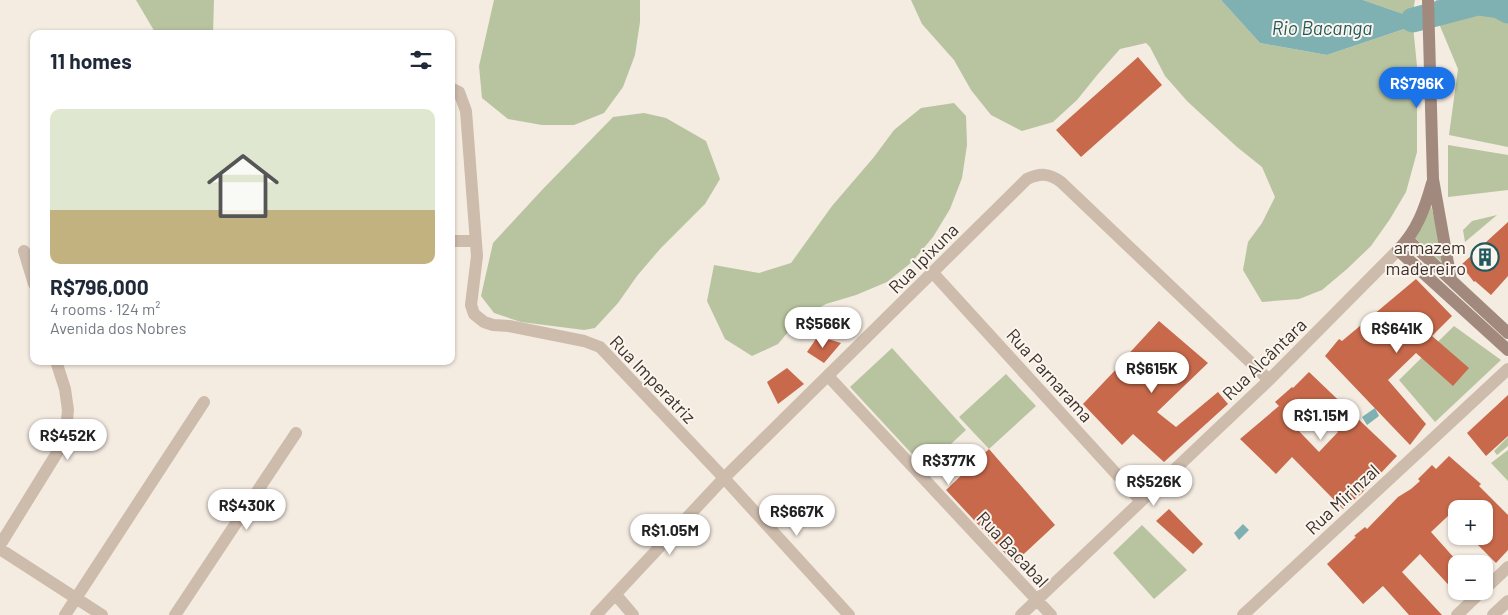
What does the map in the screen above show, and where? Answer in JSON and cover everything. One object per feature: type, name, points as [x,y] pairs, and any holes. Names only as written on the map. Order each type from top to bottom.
[{"type":"main road","points":[[1428,3],[1433,179],[1451,280]]},
{"type":"main road","points":[[1433,179],[1424,211],[1408,240],[1398,250],[1508,350]]},
{"type":"main road","points":[[1408,240],[1508,333]]},
{"type":"street","name":"Rua Imperatriz","points":[[455,90],[459,92],[466,111],[477,256],[470,305],[476,317],[493,325],[509,326],[584,341],[600,347],[724,478],[849,615]]},
{"type":"street","name":"Rua Ipixuna","points":[[596,615],[616,596],[724,478],[1027,179],[1036,175],[1053,176],[1269,380]]},
{"type":"street","points":[[455,241],[476,241]]},
{"type":"street","name":"Rua Alcântara","points":[[1021,615],[1269,380],[1398,250]]},
{"type":"street","points":[[24,251],[30,271]]},
{"type":"street","name":"Rua Parnarama","points":[[933,273],[1141,501]]},
{"type":"street","points":[[0,545],[65,440],[68,410],[65,389],[57,365]]},
{"type":"street","name":"Rua Mirinzal","points":[[1243,615],[1508,368]]},
{"type":"street","name":"Rua Bacabal","points":[[828,376],[1051,615]]},
{"type":"street","points":[[65,615],[204,402]]},
{"type":"street","points":[[175,615],[296,433]]},
{"type":"street","points":[[0,549],[102,615]]},
{"type":"street","points":[[1493,581],[1508,567]]},
{"type":"street","points":[[616,596],[633,615]]},
{"type":"street","points":[[1457,615],[1473,600]]},
{"type":"street","points":[[1494,615],[1508,601]]},
{"type":"green space","points":[[136,0],[214,0],[213,30],[154,30]]},
{"type":"green space","points":[[494,0],[640,0],[640,22],[635,55],[623,87],[604,113],[574,125],[542,125],[508,119],[482,98],[479,66]]},
{"type":"green space","points":[[911,0],[1221,0],[1260,43],[1327,55],[1413,26],[1417,66],[1417,152],[1406,192],[1371,246],[1322,290],[1299,299],[1262,302],[1243,270],[1248,242],[1262,223],[1275,197],[1262,167],[1188,102],[1165,76],[1146,43],[1120,49],[1077,100],[1053,122],[1022,131],[991,115],[971,90],[954,60],[922,24]]},
{"type":"green space","points":[[1363,0],[1415,0],[1412,17]]},
{"type":"green space","points":[[1436,0],[1508,0],[1508,147],[1449,135],[1458,69],[1435,14]]},
{"type":"green space","points":[[954,103],[966,116],[967,145],[962,178],[950,209],[933,237],[912,262],[887,282],[856,295],[826,304],[799,319],[778,344],[752,356],[725,339],[707,301],[714,265],[759,273],[791,263],[832,206],[874,157],[894,130],[921,108]]},
{"type":"green space","points":[[644,113],[666,118],[706,141],[720,179],[705,204],[660,249],[637,276],[618,303],[595,328],[584,330],[521,322],[494,313],[481,296],[493,243],[613,117]]},
{"type":"green space","points":[[1448,145],[1508,155],[1508,190],[1448,197]]},
{"type":"green space","points":[[1431,206],[1448,268],[1415,238]]},
{"type":"green space","points":[[1497,215],[1465,242],[1463,230],[1472,221]]},
{"type":"green space","points":[[1454,326],[1501,360],[1435,422],[1399,380]]},
{"type":"green space","points":[[892,348],[966,430],[925,468],[850,387]]},
{"type":"green space","points":[[1006,374],[1036,406],[989,449],[959,417]]},
{"type":"green space","points":[[1508,437],[1508,446],[1497,455],[1494,451]]},
{"type":"green space","points":[[1508,450],[1508,481],[1491,463]]},
{"type":"green space","points":[[1142,525],[1187,570],[1154,599],[1113,553]]},
{"type":"water","name":"Rio Bacanga","points":[[1221,0],[1363,0],[1412,17],[1413,26],[1327,55],[1260,43]]},
{"type":"water","points":[[1375,408],[1379,416],[1367,425],[1362,417]]},
{"type":"water","points":[[1243,524],[1249,530],[1239,540],[1234,533]]},
{"type":"building","points":[[1138,57],[1162,85],[1081,157],[1056,130]]},
{"type":"building","name":"armazem madereiro","points":[[1508,222],[1508,276],[1491,295],[1474,282],[1461,265]]},
{"type":"building","points":[[1416,279],[1452,316],[1432,336],[1469,368],[1453,386],[1416,353],[1388,380],[1426,424],[1410,445],[1325,356],[1339,339],[1342,341]]},
{"type":"building","points":[[1159,321],[1208,363],[1157,412],[1176,427],[1218,392],[1228,404],[1164,462],[1133,434],[1122,445],[1083,404]]},
{"type":"building","points":[[818,336],[841,343],[824,363],[807,352]]},
{"type":"building","points":[[787,368],[804,384],[778,404],[767,382]]},
{"type":"building","points":[[1309,372],[1397,456],[1362,493],[1343,509],[1292,457],[1276,474],[1240,439],[1279,406],[1275,402]],"holes":[[[1320,411],[1338,432],[1319,452],[1297,429]]]},
{"type":"building","points":[[1508,395],[1508,436],[1486,456],[1467,433]]},
{"type":"building","points":[[989,449],[1055,525],[1014,563],[946,490]]},
{"type":"building","points":[[1449,456],[1481,484],[1479,486],[1493,500],[1448,500],[1448,516],[1431,532],[1452,555],[1448,555],[1448,584],[1420,554],[1402,572],[1442,615],[1409,615],[1383,586],[1363,604],[1327,564],[1356,537],[1354,536],[1365,527],[1367,529],[1398,497],[1420,481],[1418,479],[1432,465],[1436,469]]},
{"type":"building","points":[[1493,500],[1508,515],[1508,550],[1496,563],[1493,560],[1493,555],[1488,555],[1478,545],[1493,545]]},
{"type":"building","points":[[1169,509],[1203,544],[1193,554],[1156,521]]},
{"type":"waterway","points":[[1413,20],[1478,3],[1499,6],[1508,11]]},
{"type":"place","name":"armazem madereiro","points":[[1485,257]]}]
